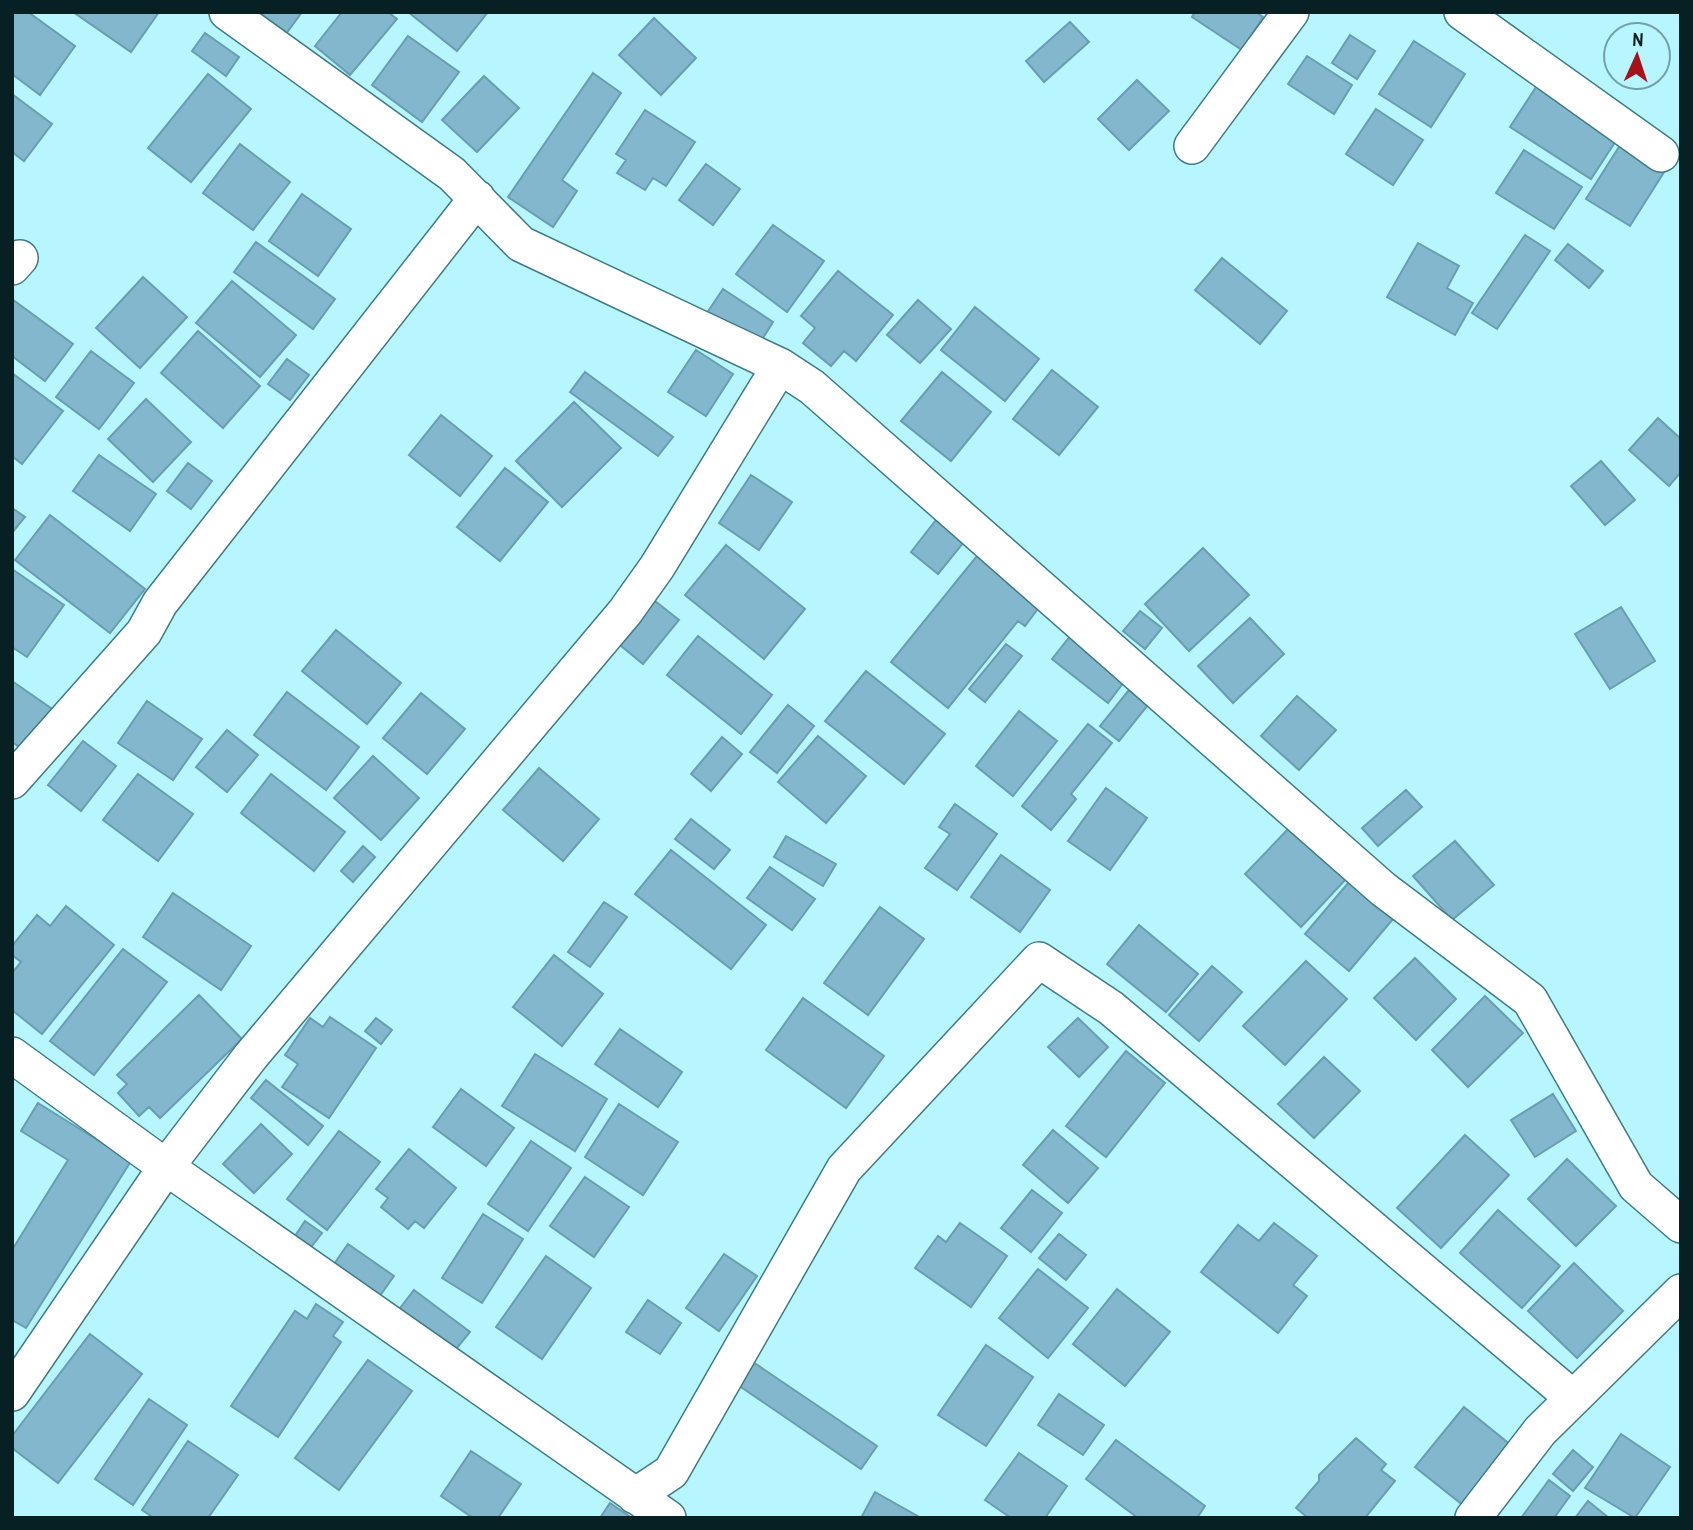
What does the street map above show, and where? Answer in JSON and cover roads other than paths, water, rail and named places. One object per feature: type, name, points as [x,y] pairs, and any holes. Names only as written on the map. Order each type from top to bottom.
[{"type":"street","points":[[227,12],[452,174],[521,244],[780,366],[812,387],[1383,889],[1530,1000],[1636,1186],[1681,1225]]},
{"type":"street","points":[[1192,146],[1291,12]]},
{"type":"street","points":[[1462,12],[1661,153]]},
{"type":"street","points":[[12,781],[144,632],[160,603],[477,198]]},
{"type":"street","points":[[12,1393],[166,1167],[251,1056],[625,612],[657,567],[780,366]]},
{"type":"street","points":[[635,1496],[671,1472],[844,1169],[1039,960],[1111,1008],[1573,1398]]},
{"type":"street","points":[[12,1055],[166,1167],[668,1518]]},
{"type":"street","points":[[1473,1518],[1539,1431],[1681,1292]]}]
